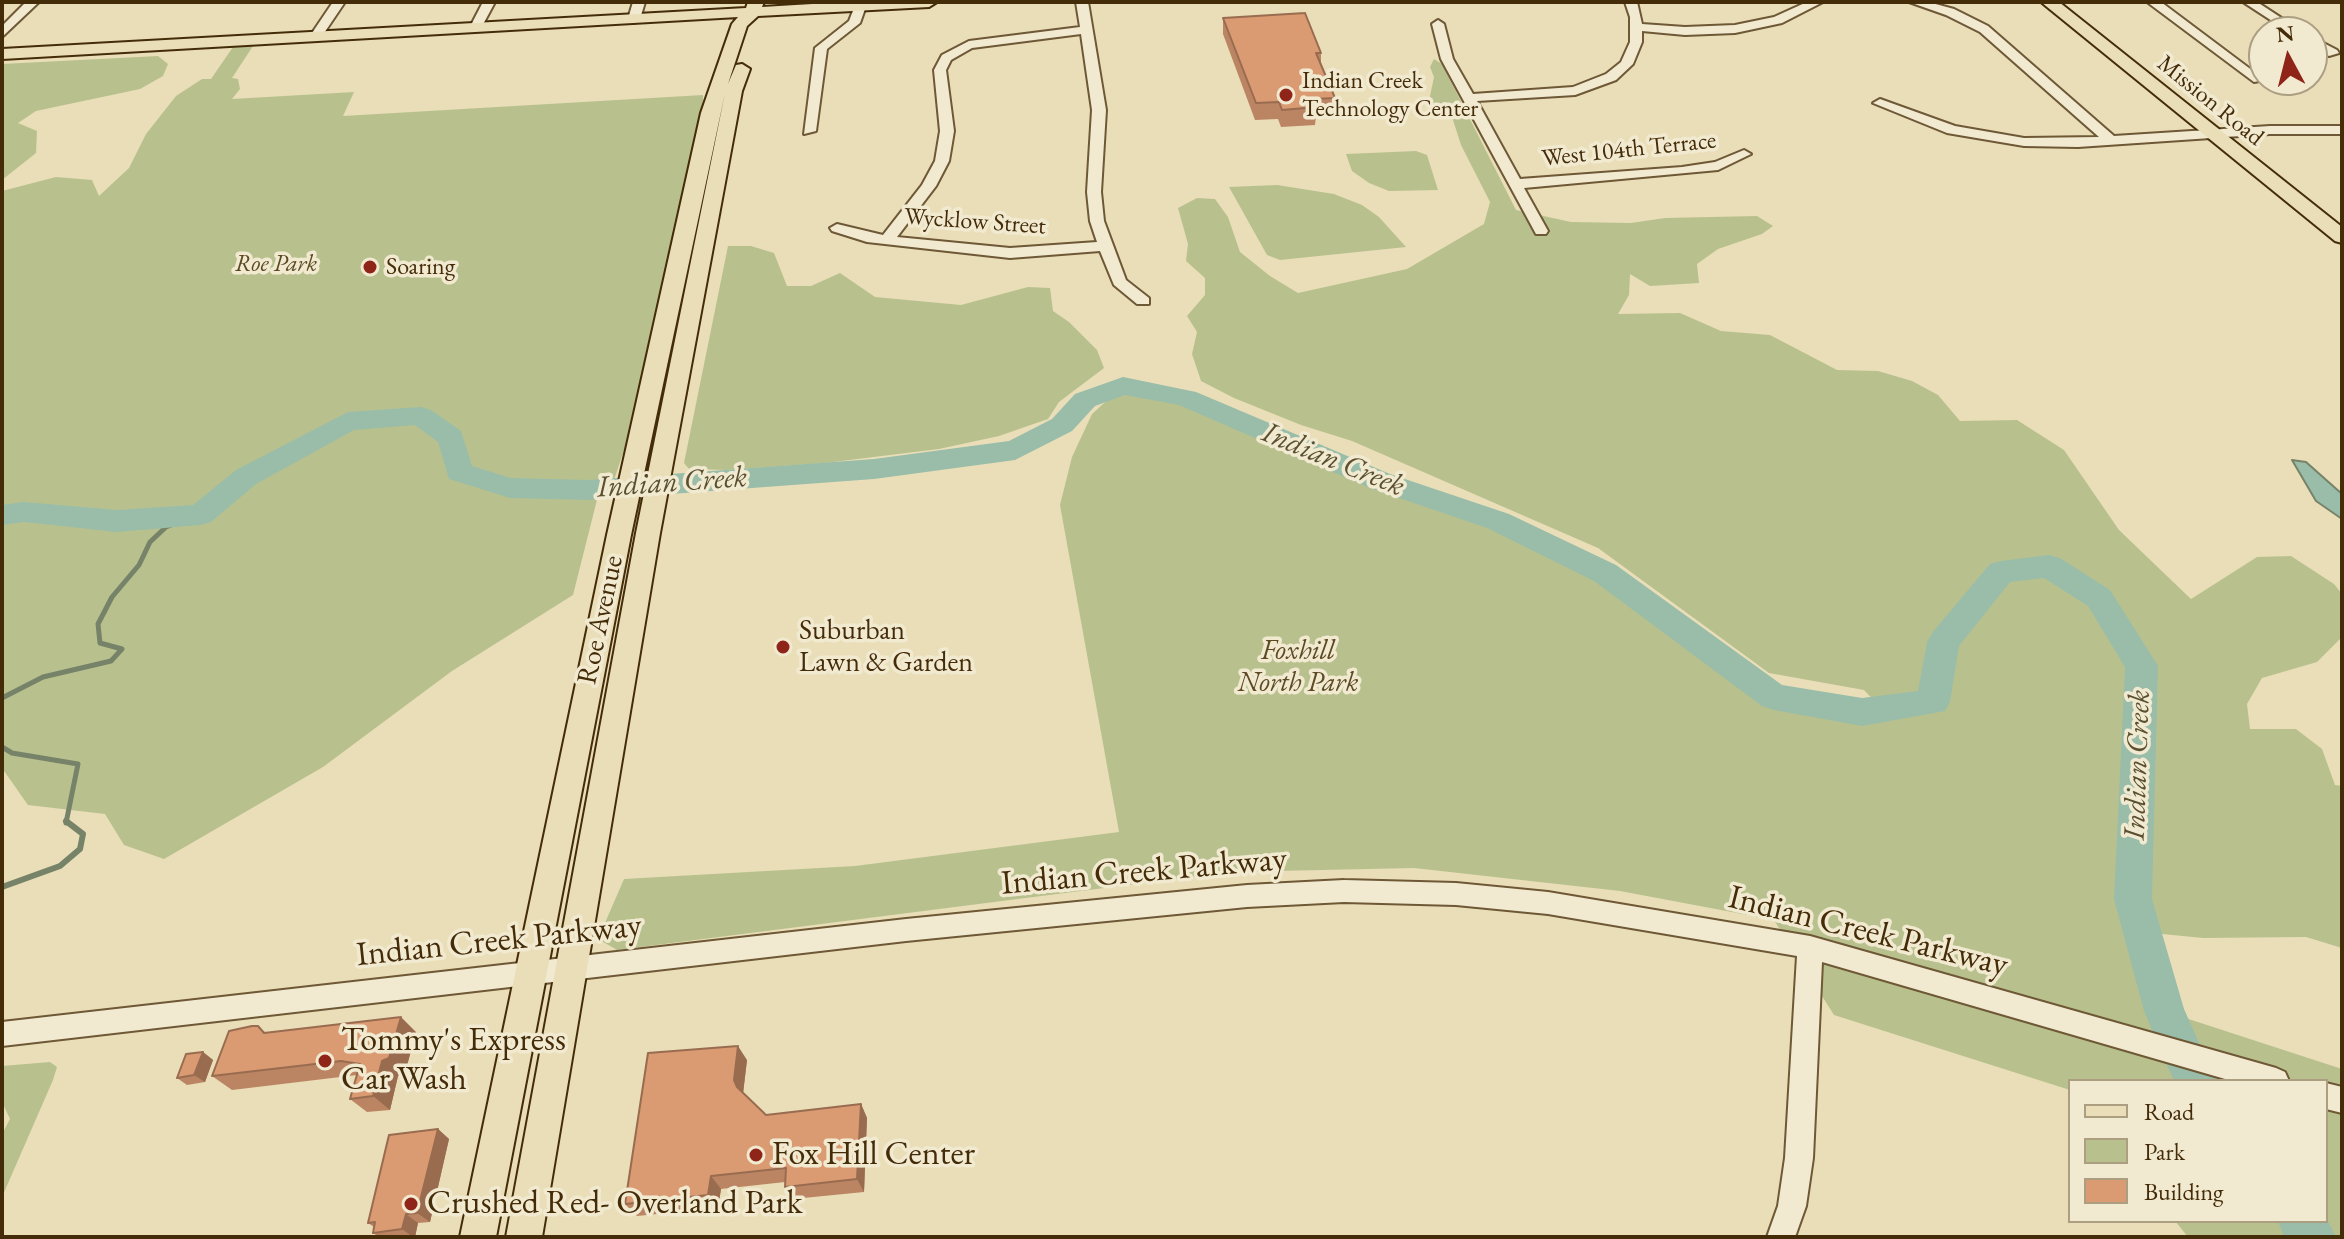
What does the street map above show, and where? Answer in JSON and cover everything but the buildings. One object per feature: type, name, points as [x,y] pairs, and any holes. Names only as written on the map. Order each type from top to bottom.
[{"type":"main road","points":[[2,54],[634,19],[754,7],[929,2]]},
{"type":"main road","name":"Mission Road","points":[[2049,2],[2342,237]]},
{"type":"main road","name":"Roe Avenue","points":[[524,1237],[569,969],[633,534],[638,444],[714,98],[740,24],[754,7]]},
{"type":"main road","name":"Roe Avenue","points":[[478,1237],[529,975],[633,534],[668,443],[734,91],[756,26],[754,7]]},
{"type":"main road","points":[[681,252],[704,254]]},
{"type":"street","points":[[2,33],[33,2]]},
{"type":"street","points":[[316,36],[339,2]]},
{"type":"street","points":[[476,27],[489,2]]},
{"type":"street","points":[[634,19],[639,2]]},
{"type":"street","points":[[1082,2],[1099,110],[1094,204],[1119,282],[1143,301]]},
{"type":"street","points":[[1470,98],[1575,91],[1617,73],[1631,57],[1637,27],[1631,2]]},
{"type":"street","points":[[1637,27],[1685,31],[1735,29],[1778,20],[1817,2]]},
{"type":"street","points":[[1915,2],[1950,12],[1984,29],[2111,141]]},
{"type":"street","points":[[2153,2],[2248,71]]},
{"type":"street","points":[[2249,2],[2271,16]]},
{"type":"street","points":[[809,131],[821,48],[854,23],[860,6]]},
{"type":"street","points":[[1438,24],[1447,59],[1541,231]]},
{"type":"street","name":"Wycklow Street","points":[[888,239],[929,186],[942,161],[947,131],[940,70],[946,58],[955,50],[969,45],[1085,30]]},
{"type":"street","points":[[2328,50],[2333,53]]},
{"type":"street","points":[[1880,103],[1940,127],[1994,139],[2039,143],[2342,130]]},
{"type":"street","name":"West 104th Terrace","points":[[1516,184],[1682,171],[1718,166],[1744,154]]},
{"type":"street","name":"Wycklow Street","points":[[837,228],[867,238],[1010,253],[1105,246]]},
{"type":"street","name":"Indian Creek Parkway","points":[[2,1034],[906,930],[1262,895],[1344,891],[1456,894],[1548,903],[1810,947],[2269,1079]]},
{"type":"street","points":[[1781,1237],[1792,1206],[1799,1158],[1810,947]]},
{"type":"green space","name":"Roe Park","points":[[253,46],[232,78],[238,79],[240,89],[232,99],[354,92],[343,116],[703,95],[703,101],[626,444],[614,480],[602,480],[573,595],[452,671],[323,767],[164,859],[124,845],[105,814],[28,805],[2,768],[2,191],[56,177],[92,180],[99,196],[129,168],[146,134],[176,96],[202,79],[211,79],[233,47]]},
{"type":"green space","points":[[158,56],[168,64],[163,76],[140,89],[36,111],[18,123],[37,131],[36,153],[2,180],[2,64]]},
{"type":"green space","name":"Foxhill North Park","points":[[1434,59],[1442,64],[1516,210],[1571,222],[1631,223],[1665,218],[1757,216],[1773,226],[1762,234],[1718,249],[1697,264],[1699,283],[1650,286],[1630,274],[1629,295],[1618,314],[1680,313],[1721,331],[1770,335],[1837,370],[1878,371],[1912,381],[1938,395],[1960,421],[2017,420],[2064,450],[2119,530],[2191,599],[2257,557],[2291,556],[2334,584],[2342,594],[2342,637],[2317,662],[2262,678],[2247,704],[2250,729],[2296,729],[2322,749],[2335,785],[2342,786],[2342,948],[2306,937],[2203,938],[2142,932],[2164,1011],[2342,1069],[2342,1237],[2188,1237],[2177,1223],[2328,1223],[2328,1079],[2068,1079],[2068,1089],[1834,1015],[1774,920],[1620,891],[1414,868],[1230,872],[617,950],[598,939],[624,879],[855,866],[1119,832],[1060,505],[1072,457],[1092,414],[1123,386],[1186,398],[1380,481],[1498,521],[1605,573],[1774,697],[1862,712],[1882,709],[1864,690],[1769,673],[1598,548],[1352,441],[1301,425],[1201,381],[1192,354],[1197,332],[1187,316],[1205,295],[1205,278],[1186,261],[1188,244],[1178,208],[1197,198],[1215,199],[1228,217],[1240,252],[1298,293],[1407,269],[1484,224],[1490,202],[1461,145],[1453,120],[1429,101],[1434,77],[1430,67]]},
{"type":"green space","points":[[1416,151],[1427,155],[1438,190],[1389,191],[1369,183],[1352,171],[1346,154]]},
{"type":"green space","points":[[1277,185],[1334,194],[1362,205],[1379,217],[1406,247],[1280,260],[1267,255],[1229,187]]},
{"type":"green space","points":[[728,246],[751,246],[774,253],[787,286],[811,286],[840,273],[875,297],[961,305],[1028,287],[1050,288],[1053,311],[1097,350],[1104,368],[1059,402],[1048,419],[999,436],[939,449],[825,463],[727,470],[689,469],[684,463]]},
{"type":"green space","points":[[50,1062],[57,1067],[53,1080],[2,1197],[2,1134],[10,1119],[2,1102],[2,1066]]},
{"type":"shaded area","points":[[2292,460],[2306,462],[2342,494],[2342,519],[2316,501]]},
{"type":"waterway","name":"Indian Creek","points":[[2,515],[24,512],[117,521],[200,515],[246,477],[348,421],[421,416],[451,438],[459,472],[510,488],[589,490],[874,469],[1015,450],[1062,425],[1085,400],[1123,386],[1186,398],[1380,481],[1498,521],[1605,573],[1774,697],[1862,712],[1933,702],[1943,642],[2001,572],[2049,566],[2099,598],[2142,666],[2133,899],[2164,1011],[2194,1079]]},
{"type":"waterway","points":[[2,698],[43,677],[111,661],[122,649],[100,643],[98,624],[112,597],[139,565],[150,542],[166,527],[194,516]]},
{"type":"waterway","points":[[2,747],[12,753],[78,764],[66,821]]},
{"type":"waterway","points":[[2,887],[60,866],[80,849],[83,834],[66,821]]},
{"type":"waterway","name":"Indian Creek","points":[[2302,1223],[2313,1237]]},
{"type":"place","name":"Indian Creek Technology Center","points":[[1286,95]]},
{"type":"place","name":"Soaring","points":[[370,267]]},
{"type":"place","name":"Suburban Lawn & Garden","points":[[783,647]]},
{"type":"place","name":"Tommy's Express Car Wash","points":[[325,1061]]},
{"type":"place","name":"Fox Hill Center","points":[[756,1155]]},
{"type":"place","name":"Crushed Red- Overland Park","points":[[411,1204]]}]
